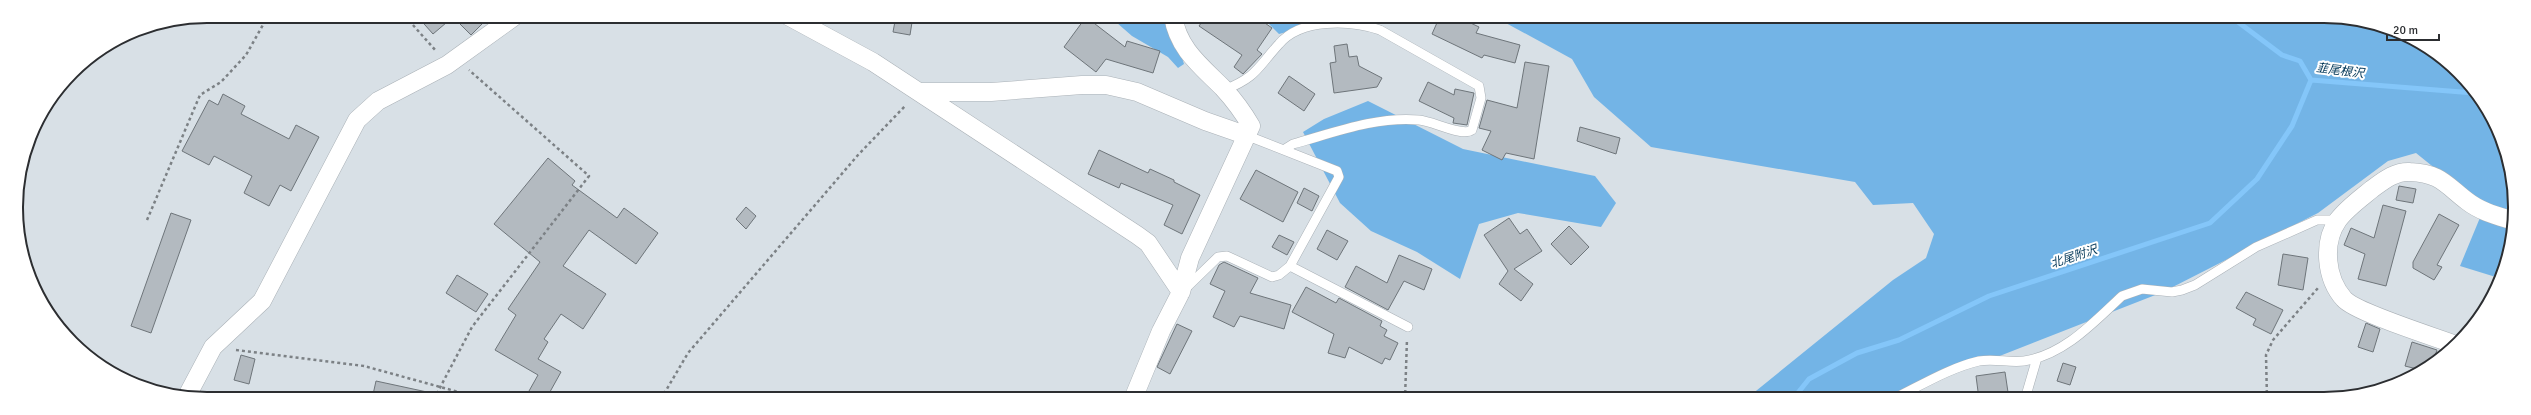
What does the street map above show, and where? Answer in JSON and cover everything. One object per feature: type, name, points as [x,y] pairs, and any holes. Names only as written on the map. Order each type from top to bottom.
[{"type":"street","points":[[190,391],[213,347],[262,301],[358,120],[378,101],[447,65],[505,23]]},
{"type":"street","points":[[801,23],[873,62],[1137,235],[1148,244],[1181,292]]},
{"type":"street","points":[[1136,392],[1161,331],[1181,292],[1190,258],[1248,136],[1251,126],[1239,107],[1188,54],[1180,41],[1175,23]]},
{"type":"street","points":[[919,92],[984,92],[1082,85],[1112,86],[1137,92],[1205,121],[1248,136]]},
{"type":"street","points":[[2449,342],[2360,310],[2345,300],[2330,273],[2330,240],[2338,220],[2356,202],[2385,179],[2409,171],[2434,175],[2451,186],[2467,202],[2489,213],[2508,219]]},
{"type":"lane","points":[[1224,90],[1244,82],[1255,74],[1279,43],[1290,35],[1313,25],[1334,24],[1364,24],[1380,30],[1479,86],[1481,98],[1472,130],[1468,133],[1462,133],[1433,122],[1400,120],[1360,125],[1293,144],[1285,149]]},
{"type":"lane","points":[[1181,292],[1218,258],[1227,256],[1272,277],[1279,275],[1290,266],[1339,177],[1337,171],[1285,149],[1248,136]]},
{"type":"lane","points":[[1908,392],[1964,365],[1996,359],[2023,361],[2037,358],[2067,344],[2122,296],[2131,292],[2182,290],[2270,241],[2317,220],[2338,220]]},
{"type":"lane","points":[[1290,266],[1408,327]]},
{"type":"lane","points":[[2027,392],[2037,358]]},
{"type":"path","points":[[147,220],[200,95],[221,82],[246,55],[264,23]]},
{"type":"path","points":[[411,23],[447,65],[467,68],[589,176],[472,327],[437,392]]},
{"type":"path","points":[[665,392],[688,353],[858,155],[919,92]]},
{"type":"path","points":[[2267,392],[2266,354],[2273,340],[2330,273]]},
{"type":"path","points":[[1405,392],[1408,327]]},
{"type":"path","points":[[213,347],[364,366],[460,392]]},
{"type":"shaded area","points":[[1117,23],[1171,23],[1184,64],[1178,68],[1168,57],[1132,36]]},
{"type":"shaded area","points":[[1268,23],[1321,23],[1279,34]]},
{"type":"shaded area","points":[[1506,23],[2336,23],[2371,29],[2405,42],[2436,61],[2454,77],[2470,95],[2483,115],[2494,137],[2502,160],[2508,195],[2508,220],[2502,255],[2495,277],[2460,266],[2484,208],[2416,153],[2388,161],[2318,213],[2163,292],[1908,392],[1755,392],[1893,280],[1926,258],[1934,234],[1913,203],[1873,205],[1855,182],[1651,147],[1594,97],[1572,59]]},
{"type":"shaded area","points":[[1368,101],[1463,149],[1595,176],[1616,203],[1601,227],[1518,213],[1479,224],[1460,279],[1417,252],[1371,231],[1340,203],[1303,132],[1324,119]]},
{"type":"building","points":[[423,23],[446,23],[433,34]]},
{"type":"building","points":[[459,23],[483,23],[471,35]]},
{"type":"building","points":[[895,23],[912,23],[910,35],[893,32]]},
{"type":"building","points":[[1082,23],[1094,23],[1125,47],[1127,41],[1160,51],[1153,73],[1106,59],[1096,72],[1064,47]]},
{"type":"building","points":[[1201,23],[1265,23],[1272,28],[1257,50],[1262,54],[1243,74],[1234,67],[1242,55],[1199,26]]},
{"type":"building","points":[[1437,23],[1471,23],[1479,27],[1476,33],[1520,45],[1515,63],[1484,55],[1482,58],[1432,34]]},
{"type":"building","points":[[1347,44],[1349,57],[1357,56],[1359,66],[1382,78],[1377,87],[1334,93],[1330,63],[1336,62],[1334,46]]},
{"type":"building","points":[[1525,62],[1549,66],[1534,159],[1506,153],[1502,160],[1482,150],[1491,131],[1479,128],[1487,100],[1517,108]]},
{"type":"building","points":[[1289,76],[1315,94],[1304,111],[1278,93]]},
{"type":"building","points":[[1428,82],[1454,95],[1455,89],[1474,93],[1467,125],[1453,123],[1454,118],[1419,101]]},
{"type":"building","points":[[223,94],[245,106],[241,114],[289,139],[296,125],[319,137],[291,191],[280,185],[269,206],[244,193],[252,176],[214,156],[209,165],[182,151],[209,100],[218,105]]},
{"type":"building","points":[[1580,127],[1620,138],[1616,154],[1577,141]]},
{"type":"building","points":[[1099,150],[1148,173],[1150,169],[1174,180],[1174,182],[1200,195],[1182,234],[1164,225],[1173,205],[1121,183],[1119,188],[1088,174]]},
{"type":"building","points":[[548,158],[575,181],[572,185],[617,218],[624,208],[658,233],[636,264],[589,230],[563,266],[606,294],[583,329],[561,314],[544,339],[548,342],[538,359],[561,372],[550,392],[529,391],[538,375],[495,350],[516,315],[508,309],[540,262],[494,224]]},
{"type":"building","points":[[1256,170],[1298,192],[1283,222],[1240,199]]},
{"type":"building","points":[[2399,186],[2416,189],[2413,203],[2396,200]]},
{"type":"building","points":[[1304,188],[1319,196],[1312,211],[1297,203]]},
{"type":"building","points":[[2383,205],[2406,211],[2386,286],[2358,279],[2365,254],[2344,245],[2351,228],[2374,238]]},
{"type":"building","points":[[746,207],[756,216],[746,229],[736,219]]},
{"type":"building","points":[[171,213],[191,220],[151,333],[131,326]]},
{"type":"building","points":[[2439,214],[2459,225],[2437,265],[2442,267],[2434,280],[2413,268],[2413,262]]},
{"type":"building","points":[[1509,218],[1520,234],[1527,229],[1542,251],[1514,269],[1533,284],[1521,301],[1499,284],[1508,271],[1484,235]]},
{"type":"building","points":[[1569,226],[1589,247],[1571,265],[1551,244]]},
{"type":"building","points":[[1327,230],[1348,241],[1337,260],[1317,249]]},
{"type":"building","points":[[1279,235],[1294,242],[1287,255],[1272,247]]},
{"type":"building","points":[[2283,254],[2308,258],[2303,290],[2278,285]]},
{"type":"building","points":[[1399,255],[1432,269],[1424,290],[1404,281],[1388,310],[1345,287],[1356,266],[1387,283]]},
{"type":"building","points":[[1224,262],[1258,278],[1250,293],[1291,305],[1284,329],[1240,316],[1234,327],[1213,317],[1225,291],[1210,284],[1219,265]]},
{"type":"building","points":[[457,275],[488,294],[476,312],[446,293]]},
{"type":"building","points":[[1306,287],[1336,303],[1339,298],[1382,321],[1380,326],[1387,330],[1384,336],[1398,343],[1390,360],[1385,358],[1382,364],[1349,347],[1345,358],[1328,353],[1334,334],[1292,312]]},
{"type":"building","points":[[2246,292],[2283,310],[2271,334],[2253,325],[2256,319],[2236,308]]},
{"type":"building","points":[[2366,323],[2380,329],[2373,352],[2358,347]]},
{"type":"building","points":[[1177,324],[1192,331],[1170,374],[1157,367]]},
{"type":"building","points":[[2412,342],[2437,350],[2435,354],[2414,368],[2405,366]]},
{"type":"building","points":[[241,355],[255,359],[249,384],[234,380]]},
{"type":"building","points":[[2063,363],[2076,367],[2070,385],[2057,381]]},
{"type":"building","points":[[2005,372],[2008,392],[1978,392],[1976,376]]},
{"type":"building","points":[[376,381],[427,392],[374,392]]},
{"type":"waterway","name":"韮尾根沢","points":[[2239,23],[2282,55],[2300,61],[2311,80]]},
{"type":"waterway","name":"韮尾根沢","points":[[2311,80],[2468,93]]},
{"type":"waterway","name":"北尾附沢","points":[[1799,392],[1809,379],[1857,353],[1899,340],[1989,296],[2210,223],[2257,179],[2292,126],[2311,80]]}]
